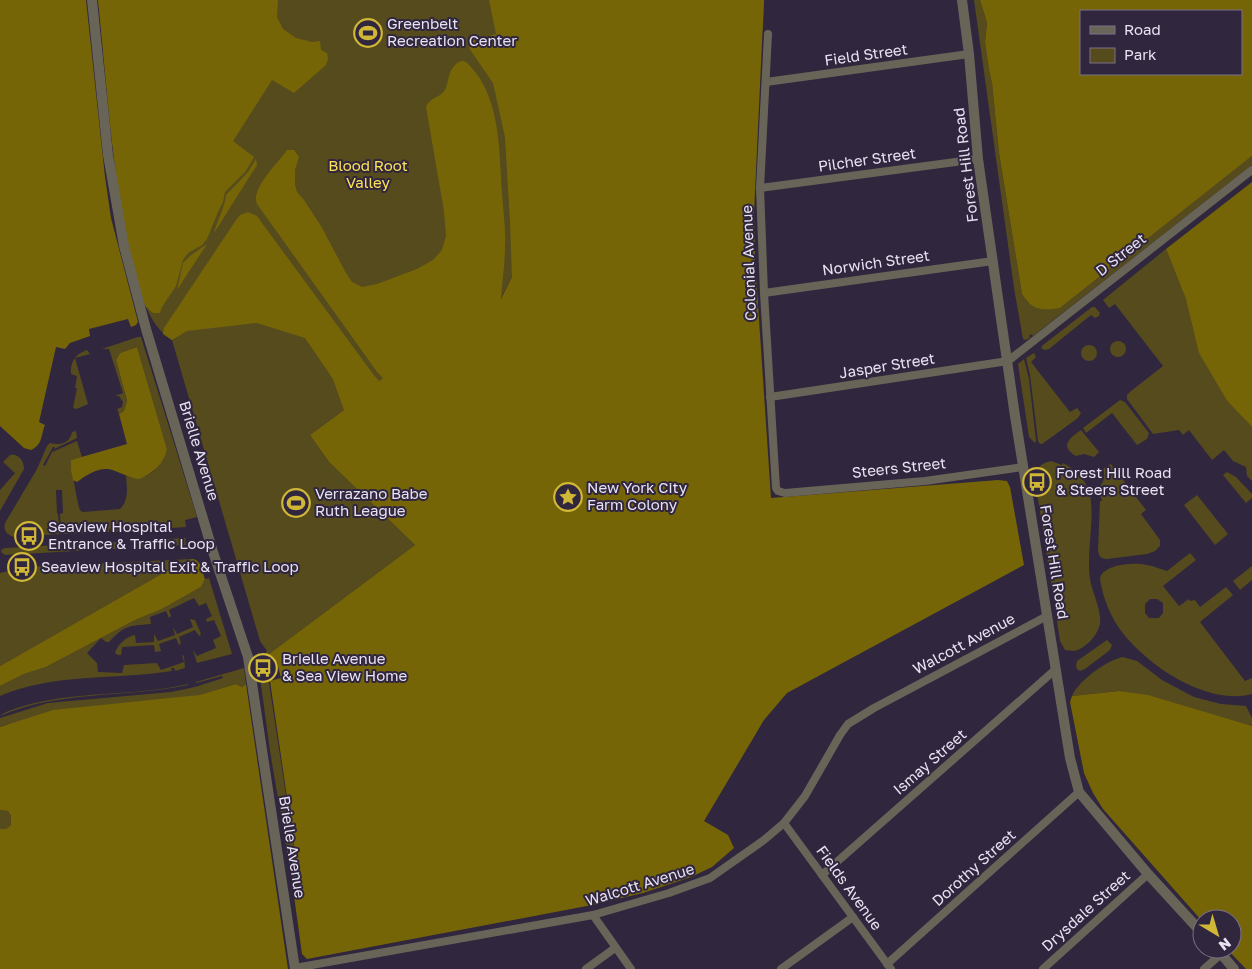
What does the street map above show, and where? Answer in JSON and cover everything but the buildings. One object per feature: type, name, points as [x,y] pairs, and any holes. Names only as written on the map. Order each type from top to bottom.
[{"type":"street","name":"Brielle Avenue","points":[[92,0],[108,155],[122,239],[149,338],[213,552],[248,658],[295,969]]},
{"type":"street","name":"Forest Hill Road","points":[[962,0],[969,54],[978,159],[1023,467],[1070,758],[1079,792],[1148,874],[1192,922]]},
{"type":"street","name":"Colonial Avenue","points":[[768,34],[760,188],[775,484],[778,491]]},
{"type":"street","name":"Field Street","points":[[766,82],[969,54]]},
{"type":"street","name":"Pilcher Street","points":[[760,188],[978,159]]},
{"type":"street","name":"D Street","points":[[1008,361],[1252,170]]},
{"type":"street","name":"Norwich Street","points":[[764,293],[993,261]]},
{"type":"street","name":"Jasper Street","points":[[770,397],[1008,361]]},
{"type":"street","name":"Steers Street","points":[[778,491],[785,493],[925,481],[1023,467]]},
{"type":"street","name":"Walcott Avenue","points":[[295,969],[593,915],[669,893],[710,878],[743,856],[784,823],[805,796],[833,746],[848,724],[874,708],[1047,616]]},
{"type":"street","name":"Ismay Street","points":[[822,875],[1056,669]]},
{"type":"street","name":"Dorothy Street","points":[[889,966],[1079,792]]},
{"type":"street","name":"Fields Avenue","points":[[784,823],[889,966]]},
{"type":"street","name":"Drysdale Street","points":[[1043,969],[1148,874]]},
{"type":"street","points":[[593,915],[631,969]]},
{"type":"street","points":[[781,969],[853,916]]},
{"type":"street","points":[[586,969],[615,948]]},
{"type":"street","points":[[1204,969],[1212,959]]},
{"type":"street","points":[[1226,959],[1234,969]]},
{"type":"green space","name":"Blood Root Valley","points":[[98,0],[764,0],[763,29],[533,236],[499,302],[393,370],[310,435],[329,462],[415,545],[269,654],[268,664],[270,669],[267,670],[299,880],[292,881],[270,751],[259,670],[267,651],[260,641],[172,340],[156,325],[150,315],[140,292],[135,272],[124,222],[114,159]]},
{"type":"green space","points":[[974,0],[980,0],[987,23],[985,42],[992,83],[999,153],[1022,294],[1027,302],[1060,308],[1252,156],[1252,165],[1033,336],[1031,334],[1030,338],[1025,340],[1023,339],[1014,288]]},
{"type":"green space","points":[[1166,249],[1228,402],[1252,427],[1252,481],[1247,476],[1246,467],[1233,461],[1224,450],[1212,460],[1189,430],[1183,435],[1179,430],[1153,434],[1127,399],[1127,395],[1131,391],[1163,366],[1115,304],[1109,308],[1103,300]]},
{"type":"green space","points":[[1092,307],[1095,307],[1100,313],[1099,316],[1095,318],[1091,315],[1049,349],[1041,348],[1043,345]]},
{"type":"green space","points":[[141,337],[197,517],[185,520],[186,527],[111,532],[110,528],[109,532],[61,534],[60,514],[63,513],[62,490],[56,490],[60,534],[14,537],[9,535],[5,530],[5,523],[37,469],[47,446],[50,443],[64,443],[69,439],[72,432],[76,431],[77,438],[54,449],[55,447],[53,447],[43,465],[45,466],[52,452],[77,441],[82,457],[71,460],[78,502],[80,510],[83,512],[120,509],[126,498],[126,476],[133,478],[146,476],[162,462],[167,449],[137,347],[120,353],[116,360],[127,402],[124,411],[119,414],[117,409],[122,407],[123,402],[119,396],[115,396],[123,393],[109,349],[102,349]]},
{"type":"green space","points":[[1118,341],[1126,349],[1118,357],[1110,349]]},
{"type":"green space","points":[[1089,345],[1095,347],[1097,353],[1095,359],[1089,361],[1083,359],[1081,353],[1083,347]]},
{"type":"green space","points":[[87,350],[90,354],[75,358],[88,404],[77,409],[73,408],[77,376],[71,374],[71,366],[74,359],[76,356]]},
{"type":"green space","points":[[1034,353],[1036,357],[1031,362],[1070,412],[1077,408],[1081,413],[1078,418],[1042,444],[1038,441],[1030,375],[1026,358]]},
{"type":"green space","points":[[1024,359],[1029,379],[1035,443],[1029,437],[1018,364]]},
{"type":"green space","points":[[1120,400],[1125,402],[1149,433],[1147,439],[1137,445],[1112,413],[1086,433],[1083,428]]},
{"type":"green space","points":[[1081,430],[1099,452],[1094,457],[1084,454],[1076,456],[1068,449],[1067,445],[1070,439]]},
{"type":"green space","points":[[10,455],[16,455],[20,458],[24,469],[0,511],[0,490],[15,473],[3,462]]},
{"type":"green space","points":[[1051,461],[1062,465],[1063,463],[1079,474],[1087,486],[1091,500],[1089,568],[1091,584],[1100,613],[1100,624],[1097,633],[1091,641],[1075,651],[1065,650],[1060,641],[1036,486],[1039,486],[1039,468],[1041,465]]},
{"type":"green space","points":[[1111,464],[1146,510],[1141,514],[1160,540],[1160,546],[1155,551],[1147,554],[1107,559],[1102,558],[1099,554],[1100,501],[1102,501],[1098,488],[1104,479],[1103,469]]},
{"type":"green space","points":[[1227,472],[1236,477],[1252,494],[1252,498],[1246,503],[1223,475]]},
{"type":"green space","points":[[1197,495],[1228,534],[1215,545],[1184,505]]},
{"type":"green space","points":[[186,538],[186,545],[131,548],[131,541]]},
{"type":"green space","points":[[109,542],[111,544],[113,542],[121,542],[122,549],[113,549],[111,547],[111,549],[5,555],[1,552],[2,549],[6,548]]},
{"type":"green space","points":[[1190,553],[1196,560],[1163,586],[1179,606],[1189,599],[1190,601],[1195,600],[1200,607],[1226,587],[1233,595],[1200,622],[1245,681],[1252,678],[1252,694],[1235,696],[1216,694],[1198,689],[1163,670],[1147,658],[1122,632],[1108,607],[1103,593],[1100,579],[1102,574],[1113,567],[1135,564],[1150,565],[1167,571]],"holes":[[[1150,599],[1157,599],[1163,603],[1163,613],[1159,618],[1149,618],[1145,613],[1145,604]]]},
{"type":"green space","points":[[192,559],[179,564],[0,666],[0,573],[26,567]]},
{"type":"green space","points":[[1252,566],[1252,580],[1240,590],[1233,581]]},
{"type":"green space","points":[[209,578],[232,654],[197,663],[193,650],[197,656],[216,648],[213,640],[221,636],[214,620],[207,622],[206,619],[212,616],[206,603],[199,606],[194,598],[169,610],[171,616],[169,618],[166,611],[150,617],[151,624],[123,629],[109,642],[101,638],[87,653],[97,663],[98,672],[122,673],[124,665],[157,663],[161,670],[184,662],[182,655],[184,656],[185,668],[175,671],[174,668],[171,668],[172,671],[150,674],[63,680],[20,689],[0,696],[0,686],[24,674],[46,667],[135,620],[162,609],[201,587],[205,579]]},
{"type":"green space","points":[[190,619],[195,620],[201,634],[199,636],[195,630],[179,637],[181,643],[179,645],[176,638],[159,644],[161,651],[155,652],[154,645],[122,647],[121,655],[115,653],[120,644],[129,637],[135,635],[136,643],[154,642],[154,634],[158,641],[175,635],[173,627],[177,634],[193,627]]},
{"type":"green space","points":[[1107,640],[1112,645],[1110,650],[1085,669],[1080,671],[1077,669],[1077,661]]},
{"type":"green space","points":[[1123,657],[1137,661],[1162,680],[1194,697],[1221,704],[1246,706],[1252,718],[1252,726],[1119,691],[1072,696],[1087,677],[1109,662]]},
{"type":"green space","points":[[244,668],[246,684],[242,687],[236,684],[199,695],[0,727],[0,718],[48,703],[171,692],[223,678],[222,676],[196,683]]},
{"type":"green space","points":[[188,684],[141,692],[69,698],[22,708],[0,716],[20,707],[62,698],[146,691]]},
{"type":"green space","points":[[0,810],[8,811],[11,816],[11,825],[6,829],[0,829]]},
{"type":"shaded area","points":[[0,0],[86,0],[111,218],[138,322],[131,327],[128,319],[89,329],[90,336],[70,343],[65,349],[56,347],[39,422],[45,425],[40,442],[31,450],[24,448],[0,426]]},
{"type":"shaded area","points":[[98,0],[278,0],[277,17],[283,29],[296,38],[312,42],[320,41],[321,50],[327,53],[326,65],[294,93],[272,80],[233,141],[254,157],[246,171],[225,192],[223,202],[207,239],[202,245],[188,253],[183,260],[176,286],[160,313],[153,313],[145,306],[134,269],[126,231],[109,116]]},
{"type":"shaded area","points":[[489,0],[764,0],[754,213],[755,260],[771,498],[998,480],[1007,481],[1010,487],[1024,565],[787,693],[764,720],[704,821],[728,835],[734,848],[712,867],[691,877],[643,893],[592,905],[307,959],[302,954],[292,881],[299,879],[270,681],[281,678],[277,662],[269,666],[268,664],[269,654],[415,545],[329,462],[310,435],[344,410],[333,379],[305,338],[257,323],[187,331],[172,340],[163,334],[164,328],[236,220],[240,215],[248,212],[257,216],[373,374],[379,381],[383,378],[257,204],[256,198],[261,183],[266,176],[287,150],[294,150],[299,157],[295,170],[297,192],[321,226],[352,282],[362,287],[377,284],[417,269],[433,260],[442,250],[446,236],[444,211],[426,107],[430,101],[445,90],[451,71],[461,61],[465,61],[468,64],[488,93],[499,143],[505,233],[505,259],[501,299],[512,277],[505,137],[493,83],[469,48],[472,41],[496,34]]},
{"type":"shaded area","points":[[980,0],[1252,0],[1252,156],[1060,308],[1042,309],[1033,306],[1022,294],[999,153],[992,83],[985,42],[987,23]]},
{"type":"shaded area","points":[[256,159],[257,165],[214,233],[226,195],[248,172]]},
{"type":"shaded area","points":[[1252,182],[1252,427],[1228,402],[1199,353],[1186,299],[1166,249]]},
{"type":"shaded area","points":[[207,244],[177,290],[183,263]]},
{"type":"shaded area","points":[[137,347],[167,449],[166,455],[161,464],[149,474],[139,479],[105,469],[90,473],[77,482],[73,480],[71,460],[127,444],[119,414],[124,411],[127,401],[116,360],[120,353]]},
{"type":"shaded area","points":[[192,559],[198,561],[202,569],[205,579],[201,587],[162,609],[135,620],[46,667],[24,674],[0,686],[0,666],[179,564]]},
{"type":"shaded area","points":[[236,684],[242,687],[246,684],[288,969],[0,969],[0,829],[6,829],[11,825],[11,816],[8,811],[0,810],[0,727],[53,710],[199,695]]},
{"type":"shaded area","points":[[1119,691],[1148,695],[1252,726],[1252,969],[1246,969],[1236,959],[1242,959],[1242,909],[1192,910],[1103,809],[1084,773],[1070,702],[1072,696]]},
{"type":"place","name":"Greenbelt Recreation Center","points":[[368,33]]},
{"type":"place","name":"Forest Hill Road & Steers Street","points":[[1037,482]]},
{"type":"place","name":"New York City Farm Colony","points":[[568,497]]},
{"type":"place","name":"Verrazano Babe Ruth League","points":[[296,503]]},
{"type":"place","name":"Seaview Hospital Entrance & Traffic Loop","points":[[29,536]]},
{"type":"place","name":"Seaview Hospital Exit & Traffic Loop","points":[[22,567]]},
{"type":"place","name":"Brielle Avenue & Sea View Home","points":[[263,668]]}]
